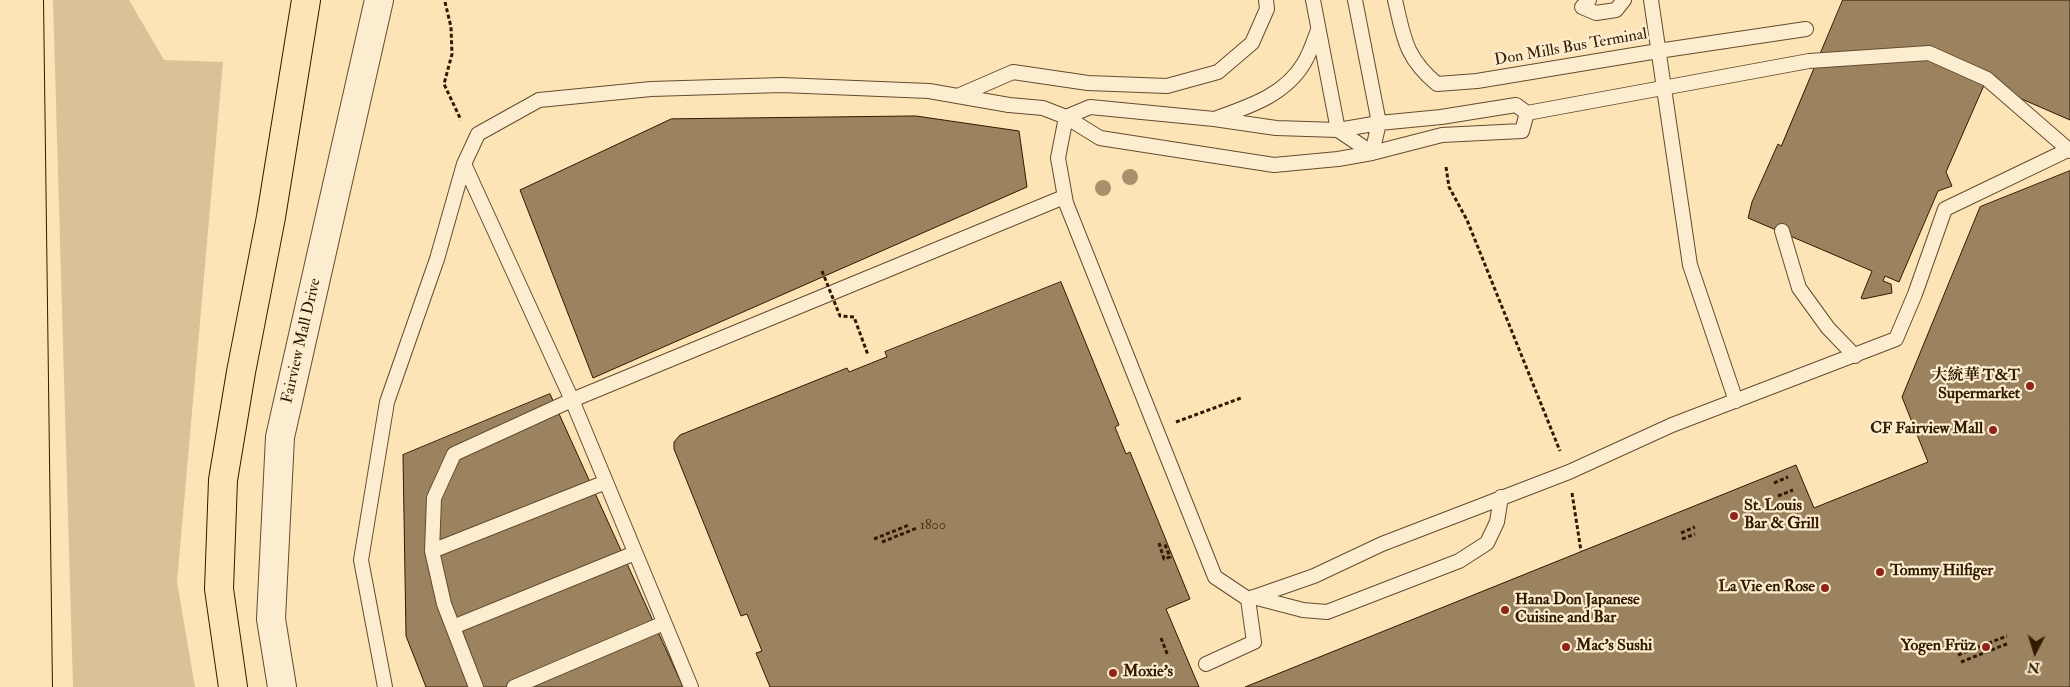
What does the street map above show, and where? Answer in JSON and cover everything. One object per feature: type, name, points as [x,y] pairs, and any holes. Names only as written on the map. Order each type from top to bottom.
[{"type":"highway","points":[[8,0],[10,81],[12,687]]},
{"type":"highway","points":[[29,0],[38,687]]},
{"type":"highway","points":[[233,687],[218,589],[224,480],[241,372],[271,217],[306,0]]},
{"type":"street","name":"Fairview Mall Drive","points":[[282,687],[271,618],[280,437],[379,0]]},
{"type":"lane","points":[[960,95],[1013,72],[1088,83],[1166,86],[1218,72],[1252,43],[1267,9],[1266,0]]},
{"type":"lane","points":[[1313,0],[1338,130],[1372,153]]},
{"type":"lane","points":[[1354,0],[1379,123],[1372,153]]},
{"type":"lane","name":"Don Mills Bus Terminal","points":[[1395,0],[1407,49],[1421,70],[1437,84],[1477,81],[1806,29]]},
{"type":"lane","points":[[1589,0],[1582,8],[1596,13],[1616,10],[1624,0]]},
{"type":"lane","points":[[1650,0],[1690,265],[1736,401]]},
{"type":"lane","points":[[1214,119],[1262,102],[1288,84],[1304,63],[1318,30]]},
{"type":"lane","points":[[1066,117],[1090,107],[1214,119],[1276,128],[1338,130],[1516,105],[1527,113],[1663,86],[1809,61],[1929,53],[1987,79],[2070,150],[1944,210],[1915,294],[1896,339],[1672,425],[1569,472],[1382,544],[1314,576],[1250,598]]},
{"type":"lane","points":[[385,687],[361,560],[387,402],[437,259],[464,164],[478,134],[539,100],[651,89],[782,85],[929,91],[1009,105],[1043,108],[1066,117],[1100,138],[1274,165],[1338,159],[1372,153],[1442,135],[1522,131],[1527,113]]},
{"type":"lane","points":[[1066,117],[1058,158],[1064,197],[1215,577],[1250,598],[1303,610],[1327,612],[1459,561],[1487,543],[1497,522],[1501,497]]},
{"type":"lane","points":[[464,164],[572,400],[691,687]]},
{"type":"lane","points":[[476,687],[444,604],[432,551],[434,498],[454,454],[572,400],[1064,197]]},
{"type":"lane","points":[[1782,232],[1798,288],[1828,328],[1855,356]]},
{"type":"lane","points":[[432,551],[606,482]]},
{"type":"lane","points":[[453,627],[635,553]]},
{"type":"lane","points":[[1206,664],[1254,642],[1250,598]]},
{"type":"lane","points":[[514,687],[664,623]]},
{"type":"path","points":[[445,2],[451,27],[452,54],[444,84],[462,124],[475,140]]},
{"type":"path","points":[[1446,167],[1449,187],[1467,220],[1569,472],[1581,551]]},
{"type":"path","points":[[822,271],[840,316],[854,316],[868,354]]},
{"type":"path","points":[[1156,429],[1241,398]]},
{"type":"path","points":[[1774,483],[1788,477]]},
{"type":"path","points":[[1778,496],[1793,490]]},
{"type":"path","points":[[874,539],[909,525]]},
{"type":"path","points":[[1681,533],[1695,527]]},
{"type":"path","points":[[882,542],[918,528]]},
{"type":"path","points":[[1682,539],[1695,534]]},
{"type":"path","points":[[1158,543],[1164,559],[1170,557],[1164,542]]},
{"type":"path","points":[[1958,656],[2006,636]]},
{"type":"path","points":[[1161,638],[1168,656]]},
{"type":"path","points":[[1962,662],[2009,642]]},
{"type":"shaded area","points":[[53,0],[129,0],[164,60],[223,62],[177,582],[195,687],[73,687]]},
{"type":"building","points":[[1843,0],[2070,0],[2070,120],[1985,83],[1946,172],[1952,186],[1938,191],[1899,282],[1885,276],[1883,281],[1891,284],[1892,293],[1863,299],[1861,298],[1872,271],[1748,218],[1752,202],[1778,144],[1781,146]]},
{"type":"building","points":[[916,116],[1019,131],[1027,187],[593,378],[520,190],[671,119]]},
{"type":"building","name":"CF Fairview Mall","points":[[2070,171],[2070,687],[1245,687],[1796,465],[1814,508],[1928,462],[1902,397],[1980,207]]},
{"type":"building","points":[[1061,282],[1119,425],[1115,427],[1126,454],[1130,452],[1190,599],[1166,609],[1199,687],[770,687],[756,653],[762,651],[747,614],[741,616],[674,449],[674,442],[680,435],[847,368],[849,372],[887,357],[885,352]]},
{"type":"building","points":[[550,394],[683,687],[426,687],[406,636],[403,455]]},
{"type":"place","name":"大統華 T&T Supermarket","points":[[2030,386]]},
{"type":"place","name":"CF Fairview Mall","points":[[1993,430]]},
{"type":"place","name":"St. Louis Bar & Grill","points":[[1734,516]]},
{"type":"place","name":"Tommy Hilfiger","points":[[1880,572]]},
{"type":"place","name":"La Vie en Rose","points":[[1825,588]]},
{"type":"place","name":"Hana Don Japanese Cuisine and Bar","points":[[1505,610]]},
{"type":"place","name":"Mac's Sushi","points":[[1566,647]]},
{"type":"place","name":"Yogen Früz","points":[[1986,647]]},
{"type":"place","name":"Moxie's","points":[[1113,673]]}]
